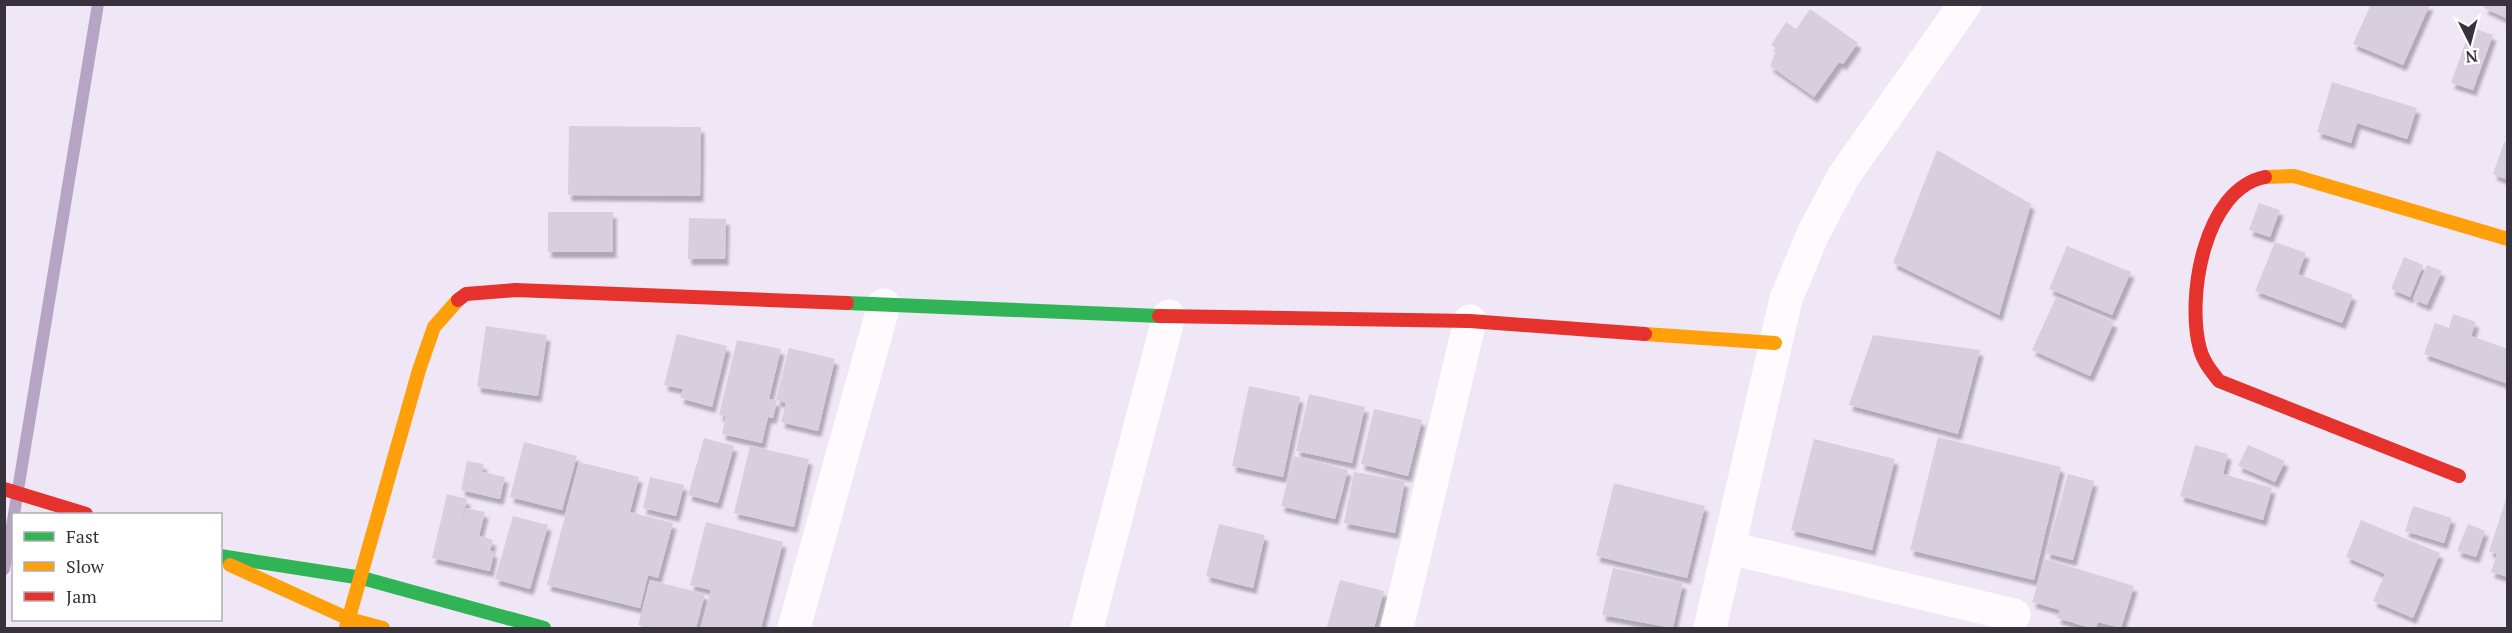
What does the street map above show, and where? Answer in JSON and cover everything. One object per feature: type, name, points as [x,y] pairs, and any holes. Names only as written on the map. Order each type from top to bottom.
[{"type":"street","points":[[1710,628],[1786,299],[1804,256],[1843,177],[1965,4]]},
{"type":"street","points":[[2458,477],[2219,381],[2208,368],[2199,349],[2197,329],[2201,272],[2208,238],[2220,211],[2240,188],[2263,175],[2294,176],[2508,240]]},
{"type":"street","points":[[348,624],[419,370],[434,327],[453,303],[466,294],[516,290],[1169,316],[1470,321],[1775,343]]},
{"type":"street","points":[[794,628],[884,305]]},
{"type":"street","points":[[1087,628],[1169,316]]},
{"type":"street","points":[[1397,628],[1470,321]]},
{"type":"street","points":[[4,489],[83,513]]},
{"type":"street","points":[[1730,548],[2014,615]]},
{"type":"street","points":[[222,556],[362,578],[544,628]]},
{"type":"street","points":[[222,562],[348,624],[383,628]]},
{"type":"building","points":[[2371,4],[2430,4],[2403,65],[2353,44]]},
{"type":"building","points":[[2486,4],[2508,4],[2508,19],[2484,8]]},
{"type":"building","points":[[1810,9],[1858,43],[1843,64],[1839,62],[1814,97],[1770,66],[1777,49],[1771,45],[1786,22],[1796,29]]},
{"type":"building","points":[[2471,27],[2493,35],[2473,90],[2451,83]]},
{"type":"building","points":[[2332,82],[2417,108],[2407,139],[2357,123],[2351,143],[2317,132]]},
{"type":"building","points":[[569,126],[701,127],[700,196],[568,195]]},
{"type":"building","points":[[2504,142],[2508,143],[2508,180],[2493,174]]},
{"type":"building","points":[[1937,150],[2031,204],[1999,315],[1893,263]]},
{"type":"building","points":[[2259,203],[2280,210],[2270,237],[2249,230]]},
{"type":"building","points":[[548,212],[613,212],[613,252],[548,252]]},
{"type":"building","points":[[689,218],[726,219],[725,259],[688,259]]},
{"type":"building","points":[[2275,242],[2306,253],[2298,274],[2353,295],[2342,323],[2255,291]]},
{"type":"building","points":[[2067,246],[2131,272],[2112,315],[2049,289]]},
{"type":"building","points":[[2404,257],[2423,265],[2410,297],[2391,289]]},
{"type":"building","points":[[2427,265],[2442,271],[2427,305],[2413,299]]},
{"type":"building","points":[[2056,297],[2114,322],[2090,376],[2032,350]]},
{"type":"building","points":[[2453,314],[2476,322],[2471,336],[2508,349],[2508,384],[2424,354],[2435,323],[2449,328]]},
{"type":"building","points":[[486,326],[547,335],[538,396],[477,387]]},
{"type":"building","points":[[677,334],[727,346],[712,407],[680,398],[683,389],[664,385]]},
{"type":"building","points":[[1873,335],[1980,350],[1958,434],[1849,405]]},
{"type":"building","points":[[737,340],[781,349],[769,399],[777,401],[773,418],[768,417],[762,443],[722,434],[726,416],[719,415]]},
{"type":"building","points":[[789,348],[835,359],[818,431],[781,422],[786,403],[776,400]]},
{"type":"building","points":[[1249,386],[1300,397],[1283,477],[1232,466]]},
{"type":"building","points":[[1309,394],[1365,407],[1352,463],[1296,451]]},
{"type":"building","points":[[1374,409],[1422,420],[1408,476],[1361,464]]},
{"type":"building","points":[[1938,437],[2061,467],[2034,580],[1910,550]]},
{"type":"building","points":[[704,438],[734,446],[718,503],[688,495]]},
{"type":"building","points":[[1814,439],[1895,459],[1872,550],[1791,530]]},
{"type":"building","points":[[524,442],[577,456],[562,510],[510,497]]},
{"type":"building","points":[[2195,445],[2228,454],[2223,474],[2272,488],[2263,520],[2180,496]]},
{"type":"building","points":[[2248,445],[2285,461],[2275,482],[2238,466]]},
{"type":"building","points":[[750,446],[809,459],[794,527],[734,513]]},
{"type":"building","points":[[1294,456],[1348,470],[1335,519],[1281,506]]},
{"type":"building","points":[[467,461],[484,464],[482,472],[505,477],[500,499],[461,490]]},
{"type":"building","points":[[579,462],[639,477],[630,512],[673,523],[658,578],[648,575],[640,608],[547,585]]},
{"type":"building","points":[[1354,472],[1405,481],[1395,533],[1344,523]]},
{"type":"building","points":[[2068,474],[2094,481],[2073,560],[2046,553]]},
{"type":"building","points":[[650,477],[684,485],[676,516],[643,508]]},
{"type":"building","points":[[1614,483],[1705,506],[1687,578],[1596,556]]},
{"type":"building","points":[[2508,493],[2508,577],[2491,572],[2497,554],[2489,551]]},
{"type":"building","points":[[447,494],[467,499],[457,543],[466,508],[485,512],[479,536],[493,540],[490,551],[494,552],[490,571],[432,558]]},
{"type":"building","points":[[2413,506],[2452,518],[2444,543],[2405,531]]},
{"type":"building","points":[[513,516],[548,525],[530,589],[495,579]]},
{"type":"building","points":[[2361,520],[2440,553],[2413,618],[2373,601],[2385,574],[2346,557]]},
{"type":"building","points":[[706,522],[783,542],[761,628],[701,628],[711,590],[690,585]]},
{"type":"building","points":[[1219,524],[1265,535],[1253,588],[1206,576]]},
{"type":"building","points":[[2468,524],[2485,531],[2476,557],[2457,551]]},
{"type":"building","points":[[2045,559],[2134,586],[2121,628],[2098,622],[2096,628],[2091,628],[2057,618],[2060,610],[2032,602]]},
{"type":"building","points":[[1613,568],[1683,583],[1673,628],[1602,615]]},
{"type":"building","points":[[650,580],[705,594],[696,628],[650,628],[638,625]]},
{"type":"building","points":[[1340,580],[1384,591],[1374,628],[1327,627]]},
{"type":"waterway","points":[[14,513],[98,4]]},
{"type":"waterway","points":[[4,569],[12,526]]},
{"type":"traffic: fast","points":[[847,303],[1159,316]]},
{"type":"traffic: fast","points":[[222,556],[362,578],[544,628]]},
{"type":"traffic: slow","points":[[2265,177],[2294,176],[2508,239]]},
{"type":"traffic: slow","points":[[346,628],[419,370],[434,327],[458,300]]},
{"type":"traffic: slow","points":[[1645,334],[1775,343]]},
{"type":"traffic: slow","points":[[230,565],[349,619],[383,628]]},
{"type":"traffic: jam","points":[[2265,177],[2244,186],[2227,202],[2214,223],[2204,248],[2198,275],[2196,327],[2200,349],[2208,366],[2219,381],[2459,476]]},
{"type":"traffic: jam","points":[[458,300],[466,294],[516,290],[847,303]]},
{"type":"traffic: jam","points":[[1159,316],[1470,321],[1645,334]]},
{"type":"traffic: jam","points":[[4,489],[83,513]]}]
